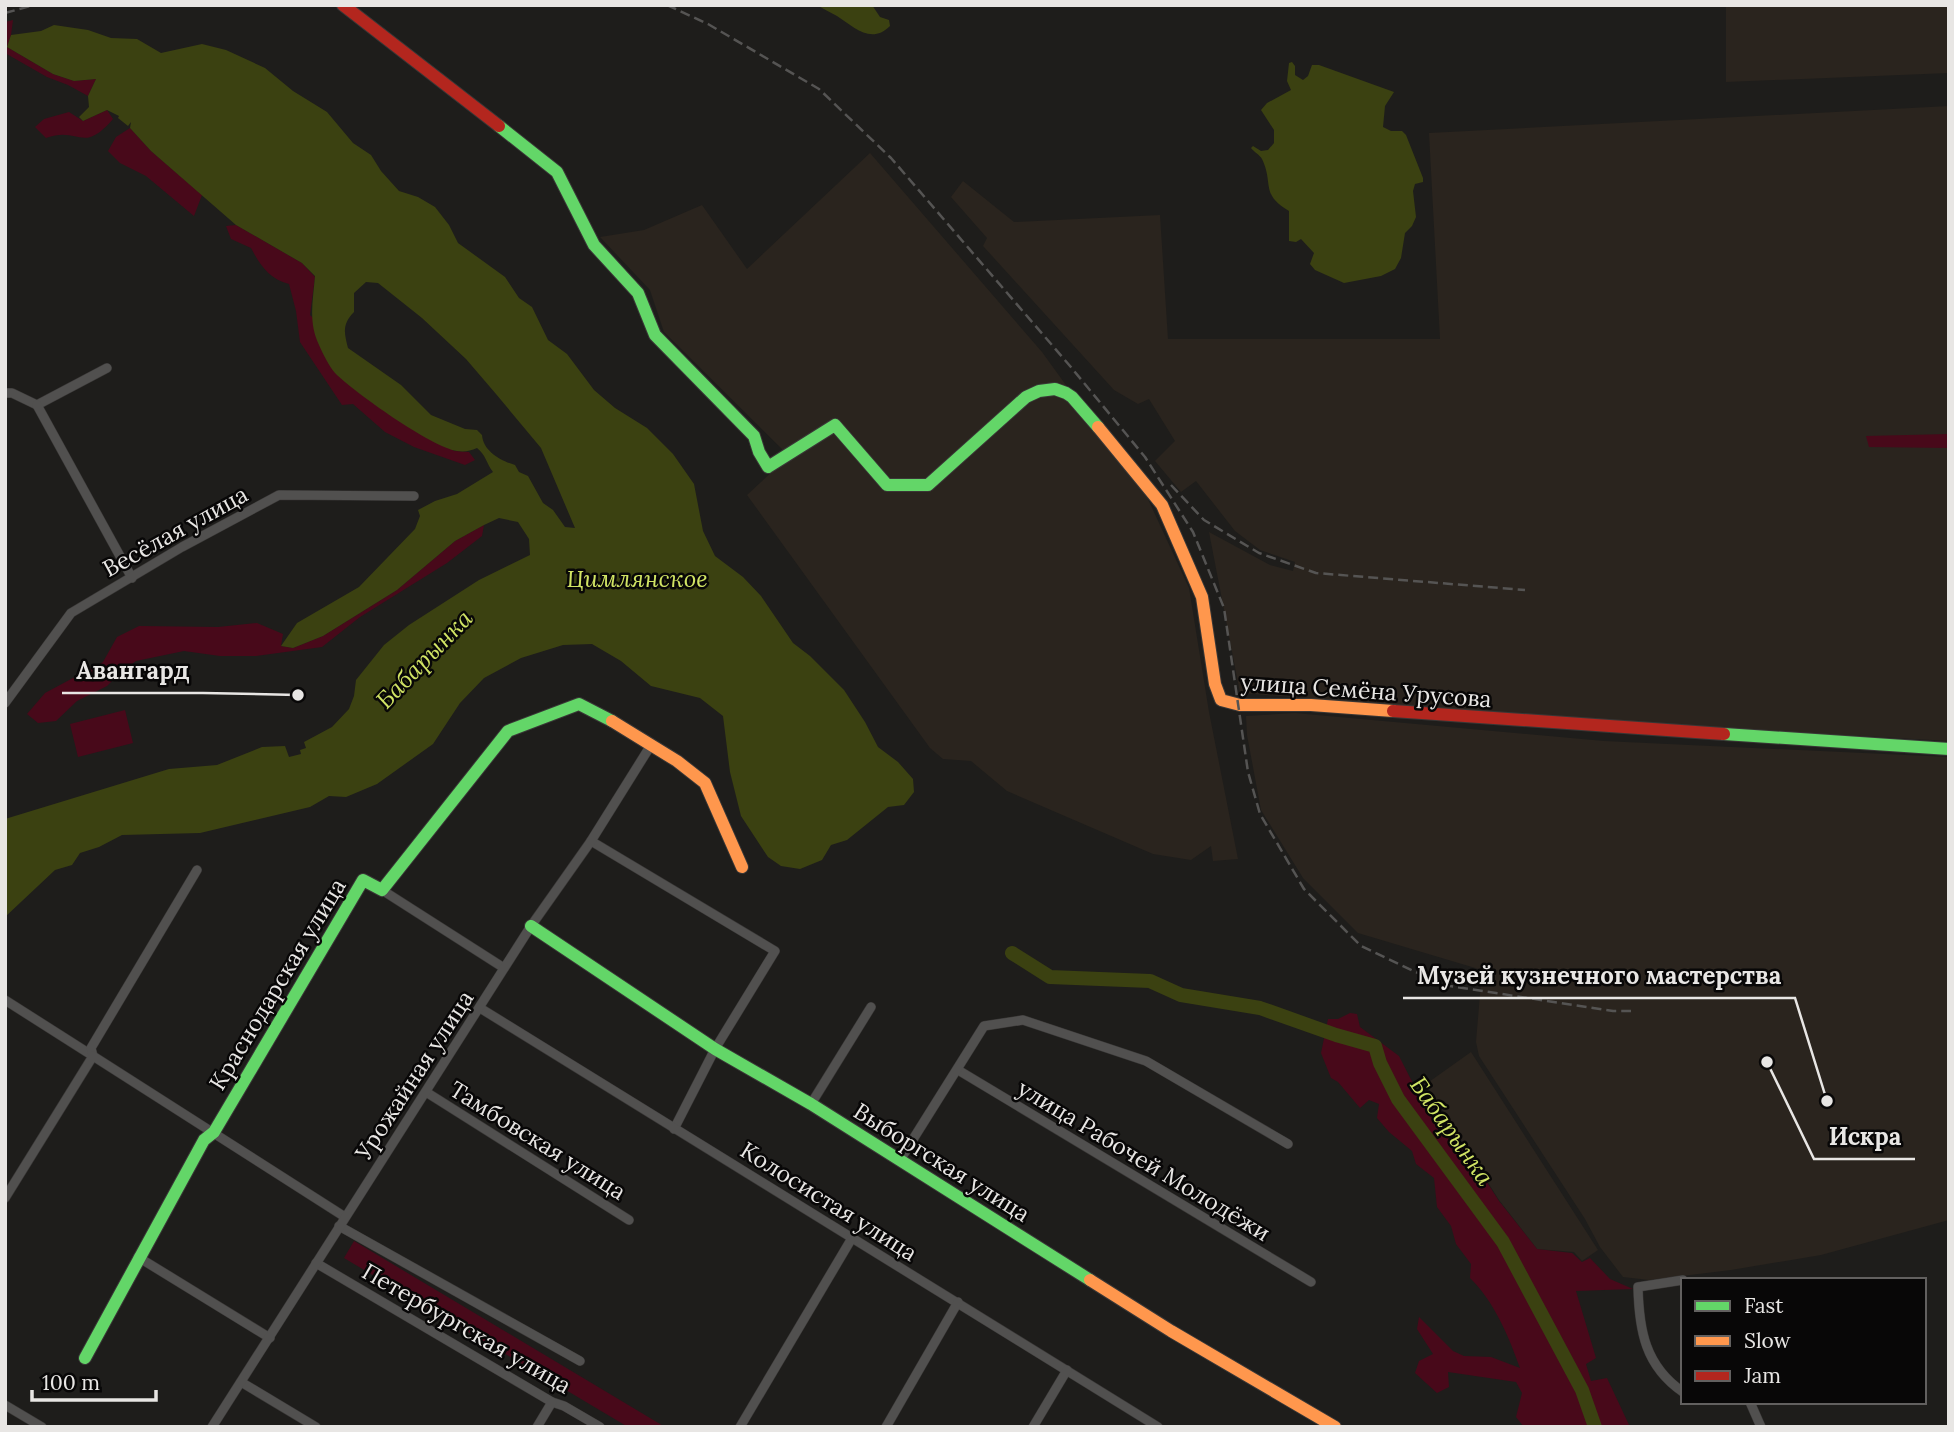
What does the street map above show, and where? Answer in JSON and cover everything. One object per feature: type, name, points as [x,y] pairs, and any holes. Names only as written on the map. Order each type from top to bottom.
[{"type":"street","name":"улица Семёна Урусова","points":[[343,5],[557,172],[594,245],[638,293],[655,335],[754,436],[768,467],[835,425],[887,485],[928,485],[1026,397],[1052,388],[1061,389],[1072,397],[1162,505],[1202,597],[1215,684],[1221,700],[1240,705],[1311,705],[1949,749]]},
{"type":"street","points":[[37,405],[107,368]]},
{"type":"street","points":[[5,393],[12,393],[37,405],[132,578]]},
{"type":"street","name":"Весёлая улица","points":[[5,703],[71,613],[182,547],[279,495],[414,496]]},
{"type":"street","name":"Краснодарская улица","points":[[85,1358],[204,1140],[214,1132],[363,880],[382,890],[508,731],[579,704],[651,745],[705,783],[742,867]]},
{"type":"street","name":"Урожайная улица","points":[[212,1427],[531,926],[591,841],[651,745]]},
{"type":"street","points":[[591,841],[775,951],[715,1049],[674,1129]]},
{"type":"street","points":[[5,1198],[93,1056],[91,1048],[197,870]]},
{"type":"street","points":[[382,890],[504,968]]},
{"type":"street","name":"Выборгская улица","points":[[531,926],[715,1049],[811,1104],[1171,1331],[1335,1427]]},
{"type":"street","points":[[5,1000],[345,1217]]},
{"type":"street","points":[[811,1104],[871,1007]]},
{"type":"street","name":"Колосистая улица","points":[[481,1008],[1158,1427]]},
{"type":"street","points":[[900,1160],[984,1026],[1023,1020],[1146,1061],[1288,1144]]},
{"type":"street","name":"улица Рабочей Молодёжи","points":[[958,1070],[1311,1282]]},
{"type":"street","name":"Тамбовская улица","points":[[426,1092],[629,1220]]},
{"type":"street","name":"Петербургская улица","points":[[339,1226],[580,1361]]},
{"type":"street","points":[[740,1427],[852,1238]]},
{"type":"street","points":[[138,1257],[270,1338]]},
{"type":"street","name":"Петербургская улица","points":[[316,1263],[552,1402],[600,1427]]},
{"type":"street","points":[[1681,1280],[1637,1287],[1639,1318],[1646,1348],[1660,1374],[1681,1390]]},
{"type":"street","points":[[886,1427],[958,1302]]},
{"type":"street","points":[[1033,1427],[1067,1370]]},
{"type":"street","points":[[241,1382],[316,1427]]},
{"type":"street","points":[[537,1427],[552,1402]]},
{"type":"street","points":[[1751,1404],[1761,1427]]},
{"type":"street","points":[[5,1405],[41,1427]]},
{"type":"shaded area","points":[[1726,5],[1949,5],[1949,73],[1726,82]]},
{"type":"shaded area","points":[[13,20],[7,47],[53,74],[74,81],[96,79],[88,96],[5,53],[5,22]]},
{"type":"shaded area","points":[[1949,106],[1949,741],[1647,724],[1240,693],[1209,532],[1270,565],[1293,571],[1295,562],[1260,550],[1235,531],[1196,481],[1181,492],[1155,461],[1175,441],[1149,399],[1138,404],[1114,390],[983,246],[987,238],[951,197],[963,181],[1014,222],[1160,215],[1168,339],[1440,339],[1429,133]]},
{"type":"shaded area","points":[[107,110],[113,119],[103,130],[87,138],[57,135],[46,138],[35,127],[44,119],[69,112],[83,121]]},
{"type":"shaded area","points":[[130,128],[151,151],[202,195],[194,216],[146,176],[120,163],[108,151],[116,137]]},
{"type":"shaded area","points":[[870,153],[1042,352],[1147,497],[1189,588],[1209,712],[1238,859],[1213,861],[1211,846],[1191,860],[1153,854],[1007,791],[971,761],[943,759],[930,748],[747,495],[789,456],[664,332],[650,290],[600,237],[644,230],[702,205],[747,269]]},
{"type":"shaded area","points":[[236,225],[302,263],[315,277],[310,315],[454,451],[469,452],[475,460],[465,465],[414,447],[385,432],[353,404],[342,405],[300,342],[289,284],[276,279],[266,270],[251,248],[231,239],[226,226]]},
{"type":"shaded area","points":[[1949,434],[1949,448],[1869,447],[1866,436]]},
{"type":"shaded area","points":[[484,525],[482,536],[447,563],[360,617],[322,647],[256,656],[220,656],[184,651],[136,661],[107,686],[77,701],[56,721],[38,723],[27,714],[45,693],[103,662],[117,637],[139,626],[218,627],[257,623],[283,634],[281,646],[293,648],[323,636],[397,590],[455,541]]},
{"type":"shaded area","points":[[125,710],[133,743],[78,757],[70,724]]},
{"type":"shaded area","points":[[1295,713],[1604,741],[1949,757],[1949,1220],[1821,1255],[1649,1280],[1623,1277],[1600,1247],[1585,1219],[1479,1056],[1476,1042],[1482,970],[1358,933],[1303,878],[1261,810],[1246,716]]},
{"type":"shaded area","points":[[1350,1013],[1357,1014],[1360,1027],[1399,1056],[1428,1113],[1463,1145],[1499,1201],[1537,1249],[1572,1253],[1582,1262],[1590,1258],[1610,1279],[1633,1289],[1576,1291],[1596,1358],[1586,1364],[1591,1381],[1607,1378],[1630,1427],[1524,1427],[1516,1417],[1522,1393],[1516,1382],[1448,1372],[1449,1387],[1437,1393],[1415,1373],[1419,1361],[1433,1354],[1417,1329],[1419,1317],[1453,1351],[1464,1356],[1491,1357],[1520,1368],[1500,1320],[1470,1278],[1471,1264],[1456,1244],[1451,1226],[1437,1207],[1434,1178],[1416,1164],[1412,1151],[1377,1118],[1379,1104],[1369,1100],[1360,1108],[1338,1082],[1331,1078],[1321,1053],[1328,1019],[1338,1019]]},
{"type":"shaded area","points":[[1471,1052],[1598,1250],[1582,1261],[1574,1252],[1537,1249],[1499,1200],[1426,1084]]},
{"type":"shaded area","points":[[354,1241],[665,1427],[628,1427],[344,1258]]},
{"type":"water","points":[[817,5],[872,5],[880,17],[889,20],[890,26],[876,34],[869,34]]},
{"type":"water","name":"Цимлянское","points":[[54,25],[88,30],[111,38],[137,39],[161,53],[202,44],[226,50],[265,68],[293,91],[327,112],[353,143],[371,155],[399,191],[418,197],[435,207],[449,225],[458,243],[505,277],[519,298],[532,307],[548,340],[567,354],[594,390],[615,408],[647,428],[673,454],[694,484],[703,531],[715,556],[743,577],[761,596],[793,643],[844,690],[878,747],[898,762],[913,779],[914,792],[904,805],[888,807],[847,840],[831,845],[822,860],[800,869],[781,866],[768,857],[741,816],[730,772],[723,716],[700,698],[651,686],[621,661],[592,644],[563,645],[521,658],[484,678],[460,703],[433,744],[377,784],[346,797],[329,796],[310,807],[200,833],[122,835],[80,853],[72,865],[55,870],[5,917],[5,819],[169,769],[217,765],[262,747],[285,746],[289,757],[301,754],[300,750],[306,748],[304,742],[332,727],[349,709],[356,680],[384,645],[409,625],[479,580],[530,555],[529,539],[518,522],[499,518],[455,541],[397,590],[323,636],[293,648],[281,646],[297,623],[359,587],[415,529],[420,516],[418,510],[457,494],[493,472],[477,448],[457,451],[430,440],[375,405],[335,373],[322,352],[313,328],[315,276],[302,263],[236,225],[151,151],[130,128],[131,122],[128,126],[119,116],[107,110],[83,121],[79,117],[89,107],[88,96],[96,79],[74,81],[53,74],[7,47],[11,35],[41,31]],"holes":[[[366,282],[378,283],[422,318],[466,359],[541,448],[575,528],[565,527],[553,510],[543,503],[528,476],[519,472],[515,465],[494,454],[477,430],[465,429],[431,415],[401,385],[348,348],[345,329],[354,312],[354,293]]]},
{"type":"water","points":[[1292,62],[1295,75],[1303,80],[1308,76],[1312,65],[1319,65],[1394,92],[1385,106],[1383,127],[1391,131],[1402,131],[1406,135],[1423,182],[1415,184],[1413,191],[1416,217],[1405,233],[1401,258],[1395,269],[1381,276],[1344,283],[1315,270],[1310,264],[1314,253],[1301,239],[1296,242],[1289,241],[1289,211],[1274,199],[1262,159],[1251,148],[1253,146],[1261,151],[1268,150],[1274,143],[1274,130],[1261,110],[1267,103],[1291,90],[1287,81],[1289,63]]},
{"type":"waterway","name":"Бабарынка","points":[[1012,953],[1050,977],[1150,981],[1181,995],[1260,1008],[1375,1046],[1380,1063],[1398,1099],[1503,1242],[1582,1390],[1595,1427]]},
{"type":"railway","points":[[5,13],[34,5]]},
{"type":"railway","points":[[667,5],[708,24],[819,89],[891,158],[1145,457],[1193,532],[1224,608],[1248,772],[1260,814],[1304,889],[1361,946],[1443,985],[1613,1011],[1631,1011]]},
{"type":"railway","points":[[1171,485],[1204,520],[1259,553],[1316,573],[1525,590]]},
{"type":"traffic: fast","points":[[499,126],[557,172],[594,245],[638,293],[655,335],[754,436],[768,467],[835,425],[887,485],[928,485],[1026,397],[1039,391],[1055,389],[1072,397],[1098,427]]},
{"type":"traffic: fast","points":[[85,1358],[204,1140],[214,1132],[363,880],[382,890],[508,731],[579,704],[612,721]]},
{"type":"traffic: fast","points":[[1724,734],[1949,749]]},
{"type":"traffic: fast","points":[[531,926],[715,1049],[811,1104],[1090,1280]]},
{"type":"traffic: slow","points":[[1098,427],[1162,505],[1202,597],[1215,684],[1221,700],[1240,705],[1311,705],[1393,711]]},
{"type":"traffic: slow","points":[[612,721],[677,761],[705,783],[742,867]]},
{"type":"traffic: slow","points":[[1090,1280],[1335,1427]]},
{"type":"traffic: jam","points":[[343,5],[499,126]]},
{"type":"traffic: jam","points":[[1393,711],[1724,734]]},
{"type":"place","name":"Авангард","points":[[298,695]]},
{"type":"place","name":"Искра","points":[[1767,1062]]},
{"type":"place","name":"Музей кузнечного мастерства","points":[[1827,1101]]}]
